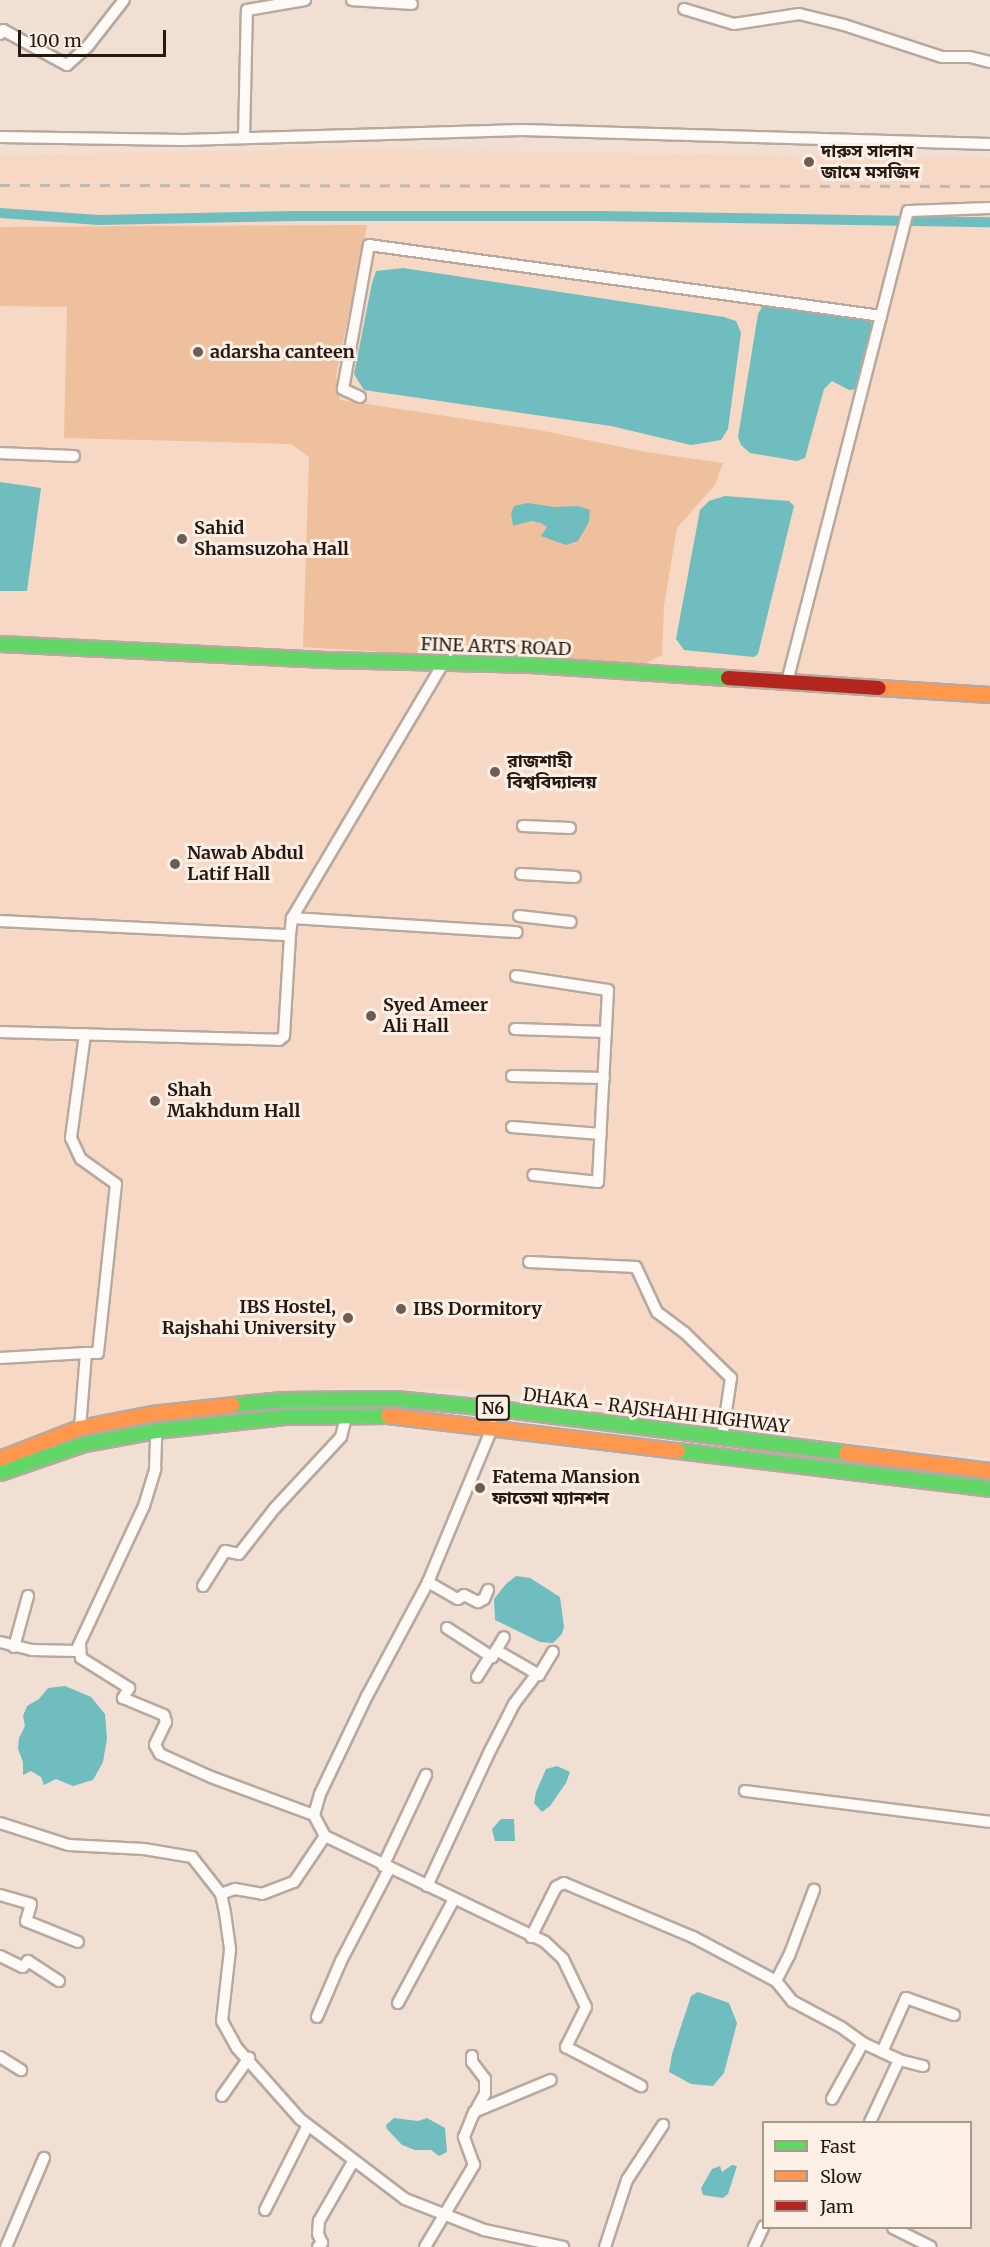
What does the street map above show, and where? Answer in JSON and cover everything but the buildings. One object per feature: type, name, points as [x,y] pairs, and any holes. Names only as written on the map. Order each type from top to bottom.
[{"type":"main road","name":"FINE ARTS ROAD","points":[[0,644],[326,660],[444,662],[990,695]]},
{"type":"main road","name":"DHAKA - RAJSHAHI HIGHWAY","points":[[0,1460],[80,1428],[152,1414],[282,1400],[396,1399],[499,1408],[990,1471]]},
{"type":"main road","name":"DHAKA - RAJSHAHI HIGHWAY","points":[[0,1473],[85,1444],[156,1431],[285,1417],[398,1416],[990,1489]]},
{"type":"street","points":[[0,34],[3,30],[67,65],[88,46],[124,0]]},
{"type":"street","points":[[244,138],[247,10],[305,0]]},
{"type":"street","points":[[352,0],[412,4]]},
{"type":"street","points":[[684,9],[734,24],[799,14],[844,25],[942,57],[970,57],[990,62]]},
{"type":"street","points":[[0,137],[244,138],[522,130],[990,144]]},
{"type":"street","points":[[787,682],[908,210],[990,208]]},
{"type":"street","points":[[360,397],[344,389],[369,245],[881,316]]},
{"type":"street","points":[[0,453],[74,456]]},
{"type":"street","points":[[0,1032],[282,1039],[292,918],[444,662]]},
{"type":"street","points":[[523,825],[570,828]]},
{"type":"street","points":[[521,874],[576,877]]},
{"type":"street","points":[[519,916],[571,922]]},
{"type":"street","points":[[292,918],[517,932]]},
{"type":"street","points":[[0,921],[290,935]]},
{"type":"street","points":[[516,976],[608,990],[598,1182],[533,1174]]},
{"type":"street","points":[[515,1029],[606,1032]]},
{"type":"street","points":[[0,1358],[98,1353],[116,1184],[81,1159],[71,1138],[85,1034]]},
{"type":"street","points":[[512,1076],[604,1078]]},
{"type":"street","points":[[512,1126],[601,1134]]},
{"type":"street","points":[[529,1262],[636,1267],[657,1312],[685,1333],[731,1378],[722,1438]]},
{"type":"street","points":[[80,1428],[86,1353]]},
{"type":"street","points":[[499,1408],[428,1582],[367,1696],[320,1794],[314,1815],[324,1836],[545,1942],[563,1959],[586,2007],[566,2048],[641,2086]]},
{"type":"street","points":[[203,1586],[225,1551],[239,1554],[275,1508],[341,1437],[346,1417]]},
{"type":"street","points":[[0,1642],[14,1647],[76,1651],[144,1506],[154,1469],[156,1431]]},
{"type":"street","points":[[428,1582],[458,1599],[464,1595],[478,1602],[484,1599],[488,1590]]},
{"type":"street","points":[[14,1647],[28,1596]]},
{"type":"street","points":[[447,1628],[537,1674]]},
{"type":"street","points":[[477,1677],[504,1637]]},
{"type":"street","points":[[80,1645],[81,1658],[129,1688],[123,1698],[164,1715],[166,1722],[155,1745],[160,1754],[314,1815]]},
{"type":"street","points":[[427,1886],[514,1704],[553,1652]]},
{"type":"street","points":[[316,2018],[426,1775]]},
{"type":"street","points":[[745,1791],[990,1822]]},
{"type":"street","points":[[0,1824],[69,1845],[144,1849],[192,1857],[221,1893],[230,1950],[222,2020],[237,2048],[249,2058],[308,2125],[405,2199],[484,2230],[563,2247]]},
{"type":"street","points":[[221,1893],[235,1889],[262,1893],[294,1882],[324,1836]]},
{"type":"street","points":[[531,1937],[556,1887],[564,1883],[693,1937],[776,1981],[792,2001],[841,2027],[863,2043],[899,2060],[923,2066]]},
{"type":"street","points":[[776,1981],[789,1956],[814,1890]]},
{"type":"street","points":[[0,1895],[31,1904],[26,1921],[78,1942]]},
{"type":"street","points":[[398,2003],[454,1899]]},
{"type":"street","points":[[0,1956],[23,1967],[28,1961],[59,1981]]},
{"type":"street","points":[[882,2052],[906,1998],[954,2015]]},
{"type":"street","points":[[832,2099],[863,2043]]},
{"type":"street","points":[[425,2247],[474,2165],[464,2137],[474,2112],[485,2094],[485,2079],[472,2062],[472,2056]]},
{"type":"street","points":[[0,2057],[21,2070]]},
{"type":"street","points":[[222,2096],[249,2058]]},
{"type":"street","points":[[870,2121],[899,2060]]},
{"type":"street","points":[[474,2112],[551,2080]]},
{"type":"street","points":[[265,2210],[308,2125]]},
{"type":"street","points":[[605,2247],[627,2180],[663,2125]]},
{"type":"street","points":[[6,2247],[44,2158]]},
{"type":"street","points":[[318,2247],[321,2243],[318,2234],[319,2221],[354,2160]]},
{"type":"street","points":[[754,2247],[763,2229]]},
{"type":"street","points":[[895,2229],[931,2247]]},
{"type":"shaded area","name":"রাজশাহী বিশ্ববিদ্যালয়","points":[[317,149],[990,158],[990,1458],[834,1440],[502,1392],[351,1387],[144,1406],[0,1451],[0,155]]},
{"type":"shaded area","points":[[367,225],[336,376],[340,400],[539,430],[646,452],[723,463],[715,485],[677,528],[664,605],[662,655],[636,668],[303,647],[309,457],[291,444],[64,438],[67,307],[0,306],[0,227]]},
{"type":"water","points":[[403,268],[724,317],[736,321],[741,333],[728,429],[721,440],[691,445],[611,426],[364,390],[354,374],[372,283],[376,271]]},
{"type":"water","points":[[771,304],[871,322],[872,329],[858,389],[849,390],[832,381],[824,389],[805,458],[797,461],[750,453],[741,445],[738,437],[758,314],[762,307]]},
{"type":"water","points":[[0,482],[41,488],[27,591],[0,591]]},
{"type":"water","points":[[725,496],[789,501],[794,506],[758,654],[754,657],[684,650],[676,639],[700,510],[709,501]]},
{"type":"water","points":[[528,503],[554,507],[578,506],[590,510],[589,522],[578,541],[566,545],[541,536],[547,527],[541,523],[531,521],[513,526],[511,514],[514,506]]},
{"type":"water","points":[[516,1576],[530,1578],[560,1597],[564,1627],[562,1634],[553,1643],[540,1642],[495,1620],[494,1599]]},
{"type":"water","points":[[65,1686],[91,1697],[105,1714],[107,1739],[103,1762],[93,1780],[73,1786],[56,1779],[44,1785],[41,1777],[31,1771],[23,1775],[23,1762],[18,1749],[19,1738],[25,1726],[23,1716],[27,1706],[39,1699],[48,1688]]},
{"type":"water","points":[[557,1766],[570,1772],[566,1783],[550,1806],[542,1812],[534,1803],[536,1792],[546,1769]]},
{"type":"water","points":[[501,1819],[514,1819],[515,1841],[495,1841],[492,1829]]},
{"type":"water","points":[[698,1992],[729,2003],[737,2023],[724,2073],[713,2086],[691,2084],[669,2072],[672,2054],[691,1996]]},
{"type":"water","points":[[394,2118],[418,2121],[427,2118],[445,2128],[447,2152],[439,2156],[431,2150],[415,2150],[402,2145],[387,2129],[386,2125]]},
{"type":"water","points":[[732,2165],[737,2166],[728,2194],[723,2198],[703,2195],[701,2188],[712,2169],[720,2166],[722,2172]]},
{"type":"waterway","points":[[0,213],[99,220],[295,216],[598,216],[990,222]]},
{"type":"railway","points":[[0,185],[990,186]]},
{"type":"traffic: fast","points":[[0,644],[326,660],[530,665],[728,678]]},
{"type":"traffic: fast","points":[[233,1405],[282,1400],[396,1399],[499,1409],[846,1453]]},
{"type":"traffic: fast","points":[[0,1473],[85,1444],[156,1431],[285,1417],[388,1416]]},
{"type":"traffic: fast","points":[[678,1451],[990,1489]]},
{"type":"traffic: slow","points":[[879,688],[990,695]]},
{"type":"traffic: slow","points":[[0,1459],[80,1428],[152,1414],[233,1405]]},
{"type":"traffic: slow","points":[[388,1416],[678,1451]]},
{"type":"traffic: slow","points":[[846,1453],[990,1471]]},
{"type":"traffic: jam","points":[[728,678],[879,688]]},
{"type":"place","name":"দারুস সালাম জামে মসজিদ","points":[[809,162]]},
{"type":"place","name":"adarsha canteen","points":[[198,352]]},
{"type":"place","name":"Sahid Shamsuzoha Hall","points":[[182,539]]},
{"type":"place","name":"রাজশাহী বিশ্ববিদ্যালয়","points":[[495,772]]},
{"type":"place","name":"Nawab Abdul Latif Hall","points":[[175,864]]},
{"type":"place","name":"Syed Ameer Ali Hall","points":[[371,1016]]},
{"type":"place","name":"Shah Makhdum Hall","points":[[155,1101]]},
{"type":"place","name":"IBS Dormitory","points":[[401,1309]]},
{"type":"place","name":"IBS Hostel, Rajshahi University","points":[[348,1318]]},
{"type":"place","name":"Fatema Mansion ফাতেমা ম্যানশন","points":[[480,1488]]}]
